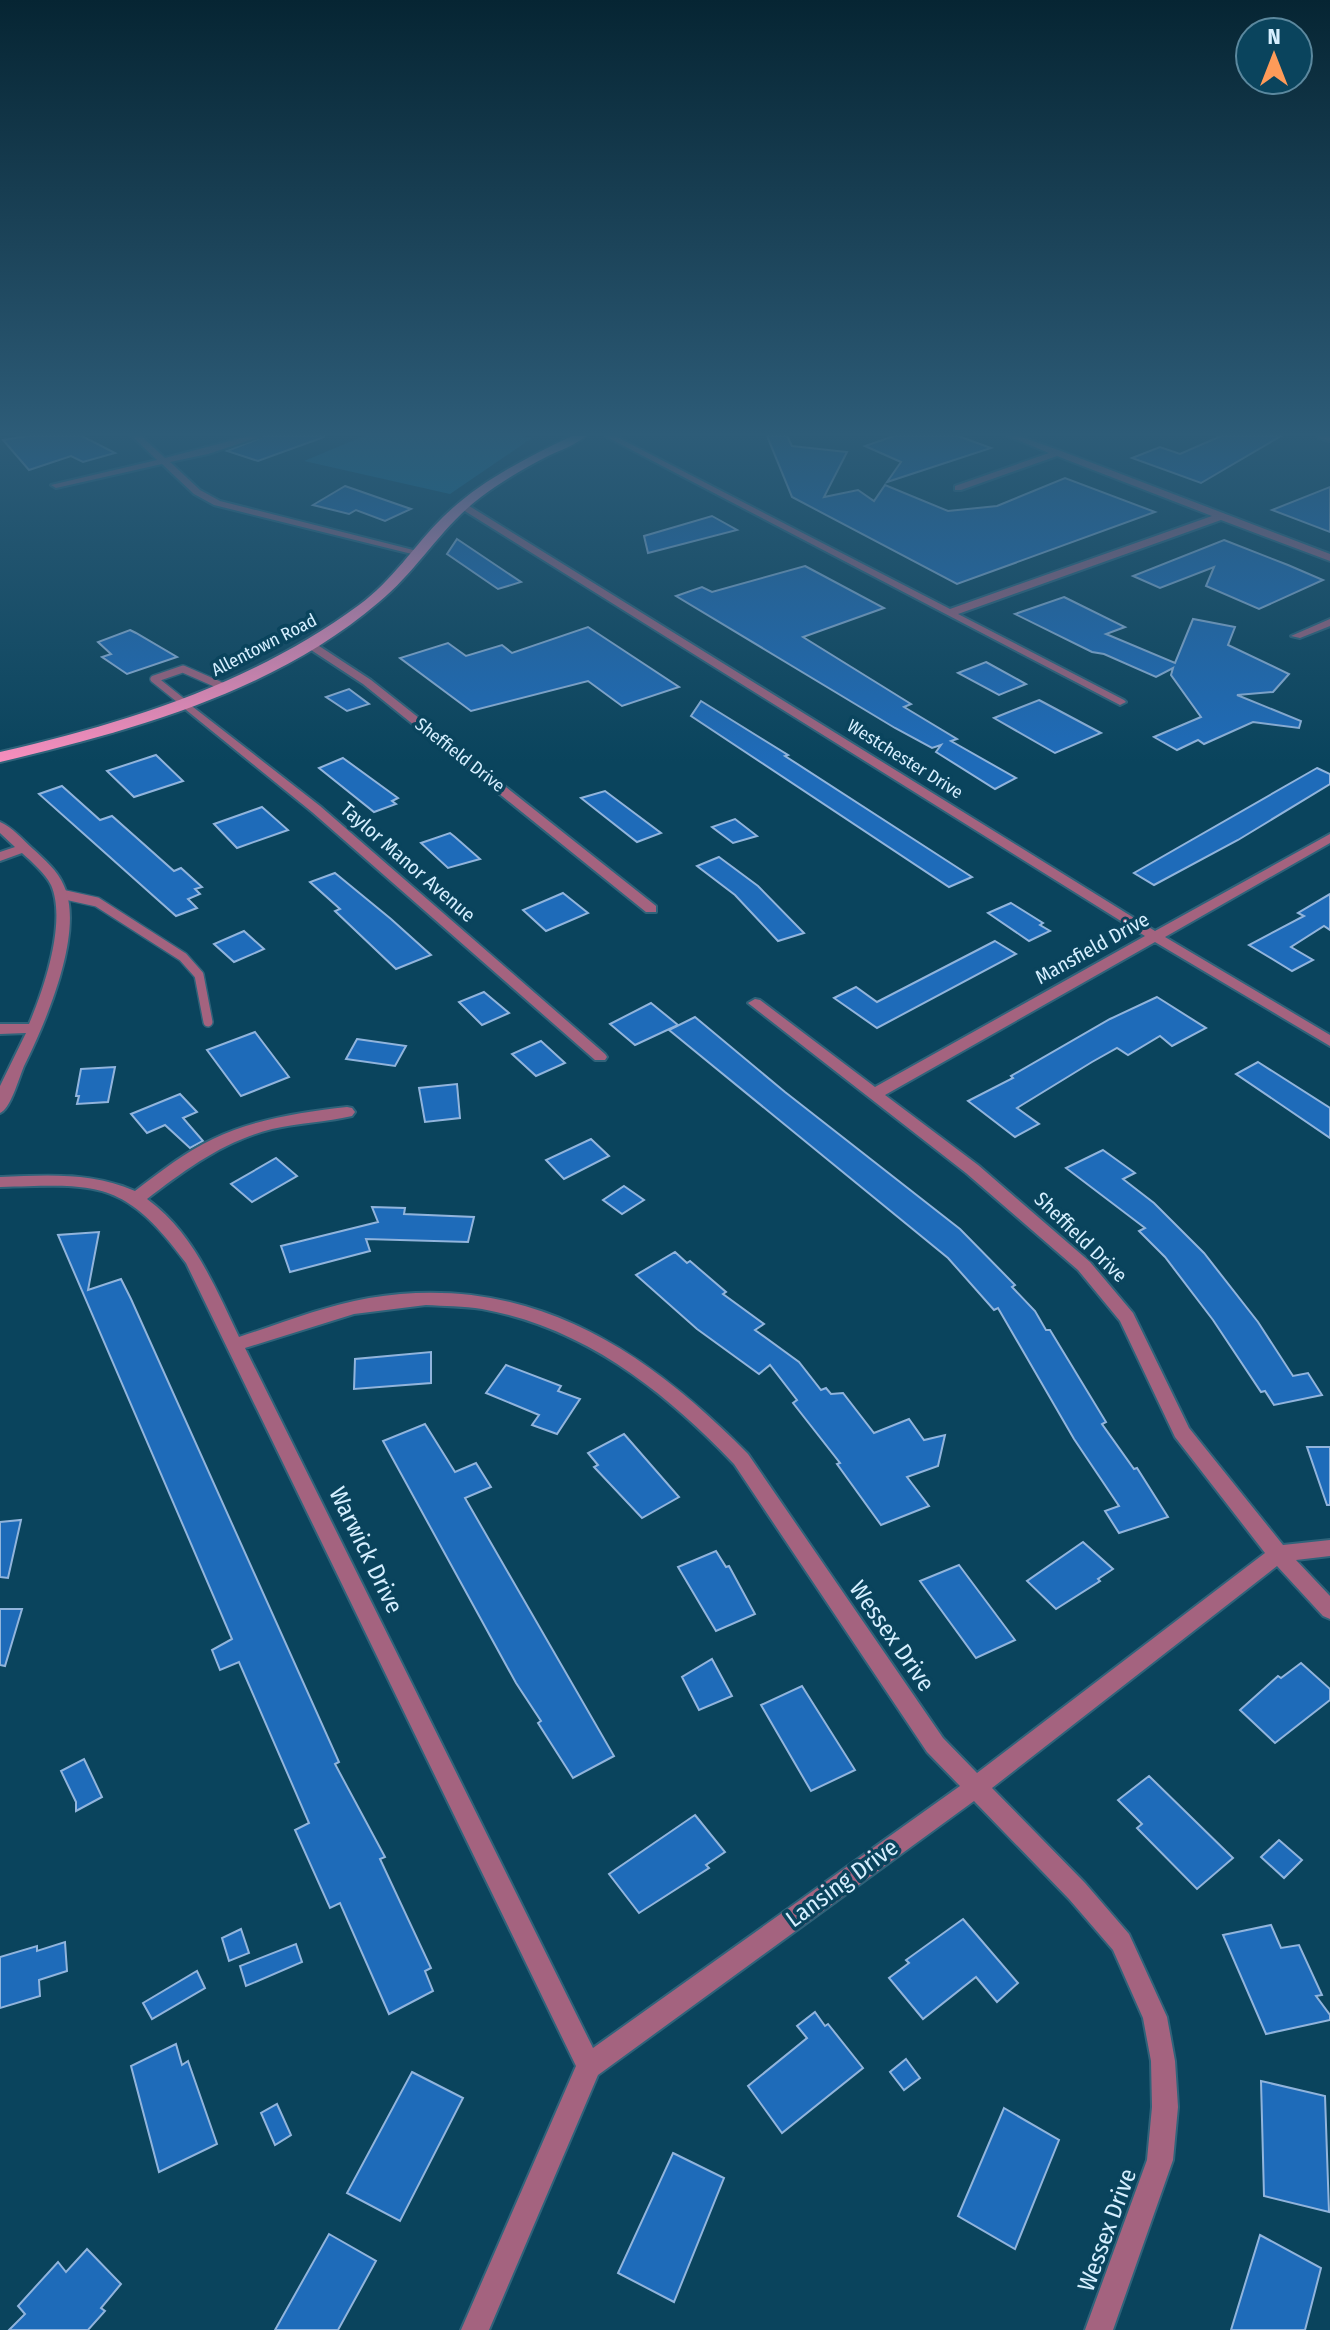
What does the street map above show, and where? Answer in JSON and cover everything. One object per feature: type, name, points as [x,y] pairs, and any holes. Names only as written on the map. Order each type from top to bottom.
[{"type":"main road","name":"Allentown Road","points":[[0,757],[93,733],[224,687],[309,644],[392,585],[428,545]]},
{"type":"street","points":[[386,545],[420,553]]},
{"type":"street","name":"Westchester Drive","points":[[525,545],[1154,936],[1330,1041]]},
{"type":"street","points":[[818,545],[1120,702]]},
{"type":"street","points":[[950,613],[1141,545]]},
{"type":"street","points":[[1296,545],[1330,558]]},
{"type":"street","points":[[1296,636],[1330,622]]},
{"type":"street","name":"Sheffield Drive","points":[[309,644],[367,682],[651,909]]},
{"type":"street","name":"Taylor Manor Avenue","points":[[184,703],[316,809],[600,1057]]},
{"type":"street","points":[[0,826],[51,874],[64,907],[59,947],[36,1028],[10,1077],[0,1108]]},
{"type":"street","name":"Mansfield Drive","points":[[874,1094],[1330,838]]},
{"type":"street","points":[[0,857],[23,848]]},
{"type":"street","name":"Sheffield Drive","points":[[755,1003],[1025,1213],[1084,1266],[1115,1300],[1182,1432],[1278,1554],[1330,1610]]},
{"type":"street","points":[[0,1029],[36,1028]]},
{"type":"street","points":[[138,1197],[202,1153],[235,1135],[283,1121],[347,1112]]},
{"type":"street","name":"Warwick Drive","points":[[0,1182],[98,1184],[121,1188],[138,1197],[175,1235],[193,1260],[237,1344],[589,2066]]},
{"type":"street","name":"Wessex Drive","points":[[237,1344],[335,1312],[370,1304],[436,1299],[503,1306],[540,1316],[602,1342],[680,1399],[709,1424],[741,1459],[935,1745],[1077,1891],[1121,1942],[1155,2017],[1163,2061],[1165,2107],[1160,2160],[1099,2330]]},
{"type":"street","points":[[1278,1554],[1330,1548]]},
{"type":"street","name":"Lansing Drive","points":[[589,2066],[977,1786],[1278,1554]]},
{"type":"street","points":[[475,2330],[589,2066]]},
{"type":"lane","points":[[184,703],[154,679],[183,669],[224,687]]},
{"type":"lane","points":[[61,894],[97,902],[183,957],[199,975],[208,1022]]},
{"type":"building","points":[[453,545],[466,545],[521,582],[498,589],[447,554]]},
{"type":"building","points":[[646,545],[680,545],[648,553]]},
{"type":"building","points":[[883,545],[1065,545],[957,584]]},
{"type":"building","points":[[1212,545],[1236,545],[1323,580],[1259,609],[1206,586],[1214,567],[1160,588],[1133,576]]},
{"type":"building","points":[[805,566],[884,608],[803,637],[911,704],[904,707],[957,739],[951,741],[1016,778],[995,789],[936,752],[941,745],[932,748],[895,728],[676,596],[702,587],[712,592]]},
{"type":"building","points":[[1064,597],[1125,627],[1106,634],[1175,663],[1193,619],[1235,627],[1228,645],[1289,674],[1273,692],[1237,695],[1301,721],[1299,728],[1253,722],[1204,744],[1198,740],[1177,750],[1154,737],[1201,717],[1171,675],[1173,668],[1156,677],[1104,654],[1092,652],[1015,614]]},
{"type":"building","points":[[588,627],[679,687],[622,706],[588,681],[471,711],[400,658],[448,643],[466,656],[502,645],[512,653]]},
{"type":"building","points":[[130,630],[177,657],[127,674],[102,657],[111,654],[98,642]]},
{"type":"building","points":[[986,662],[1026,684],[999,695],[958,673]]},
{"type":"building","points":[[349,689],[369,704],[347,711],[326,697]]},
{"type":"building","points":[[1039,700],[1101,733],[1055,753],[994,718]]},
{"type":"building","points":[[701,701],[972,877],[949,887],[691,716]]},
{"type":"building","points":[[156,755],[183,781],[134,797],[107,771]]},
{"type":"building","points":[[343,758],[398,798],[392,801],[396,804],[374,812],[319,768]]},
{"type":"building","points":[[1317,768],[1330,774],[1330,784],[1238,840],[1154,885],[1134,873]]},
{"type":"building","points":[[62,786],[100,820],[112,816],[174,871],[181,868],[202,887],[195,889],[200,894],[188,899],[197,908],[176,916],[39,794]]},
{"type":"building","points":[[605,791],[661,833],[637,842],[581,798]]},
{"type":"building","points":[[262,807],[288,830],[237,848],[214,824]]},
{"type":"building","points":[[735,819],[757,836],[733,843],[712,827]]},
{"type":"building","points":[[450,833],[480,859],[448,868],[421,843]]},
{"type":"building","points":[[719,857],[758,886],[804,933],[778,941],[735,895],[697,866]]},
{"type":"building","points":[[335,873],[431,955],[396,969],[335,911],[340,909],[310,882]]},
{"type":"building","points":[[563,893],[588,913],[546,931],[523,910]]},
{"type":"building","points":[[1330,894],[1330,930],[1324,926],[1291,947],[1313,960],[1292,971],[1249,945],[1304,916],[1298,913]]},
{"type":"building","points":[[1011,903],[1043,923],[1040,925],[1050,931],[1029,941],[988,913]]},
{"type":"building","points":[[244,931],[264,949],[234,962],[214,944]]},
{"type":"building","points":[[995,941],[1016,954],[877,1028],[834,998],[856,987],[877,1002]]},
{"type":"building","points":[[484,992],[509,1013],[482,1025],[459,1002]]},
{"type":"building","points":[[1157,997],[1206,1028],[1172,1046],[1160,1036],[1128,1055],[1117,1048],[1092,1062],[1017,1108],[1039,1124],[1015,1137],[968,1101],[1013,1078],[1011,1076],[1110,1019]]},
{"type":"building","points":[[651,1003],[678,1025],[635,1045],[610,1024]]},
{"type":"building","points":[[695,1017],[960,1229],[1015,1285],[1012,1287],[1035,1311],[1046,1330],[1050,1330],[1106,1422],[1102,1424],[1134,1469],[1137,1468],[1168,1517],[1119,1533],[1105,1511],[1119,1506],[1074,1439],[998,1308],[994,1310],[948,1258],[669,1030]]},
{"type":"building","points":[[255,1032],[289,1077],[241,1096],[207,1050]]},
{"type":"building","points":[[357,1039],[406,1046],[395,1066],[346,1059]]},
{"type":"building","points":[[541,1041],[565,1063],[536,1076],[512,1054]]},
{"type":"building","points":[[1258,1062],[1330,1108],[1330,1138],[1236,1074]]},
{"type":"building","points":[[115,1067],[108,1102],[77,1104],[81,1069]]},
{"type":"building","points":[[457,1084],[460,1118],[425,1122],[419,1088]]},
{"type":"building","points":[[180,1094],[197,1112],[183,1118],[203,1141],[190,1148],[165,1125],[147,1133],[131,1114]]},
{"type":"building","points":[[591,1139],[609,1156],[564,1179],[546,1160]]},
{"type":"building","points":[[1103,1150],[1135,1173],[1123,1179],[1154,1203],[1204,1253],[1258,1322],[1293,1376],[1308,1373],[1322,1395],[1274,1405],[1265,1391],[1261,1392],[1213,1320],[1165,1257],[1139,1231],[1145,1228],[1066,1168]]},
{"type":"building","points":[[276,1158],[297,1176],[252,1202],[231,1184]]},
{"type":"building","points":[[624,1186],[644,1200],[622,1214],[603,1200]]},
{"type":"building","points":[[372,1207],[405,1208],[404,1214],[474,1217],[468,1242],[366,1239],[370,1251],[290,1272],[281,1246],[378,1222]]},
{"type":"building","points":[[99,1232],[88,1290],[121,1279],[339,1762],[335,1764],[385,1857],[380,1859],[431,1968],[425,1971],[433,1991],[389,2014],[340,1903],[330,1908],[295,1830],[309,1823],[239,1662],[220,1670],[212,1650],[232,1639],[58,1235]]},
{"type":"building","points":[[675,1252],[726,1292],[723,1294],[764,1324],[755,1330],[799,1362],[821,1390],[826,1388],[831,1394],[843,1393],[874,1433],[909,1419],[924,1440],[945,1435],[938,1466],[907,1477],[929,1506],[881,1525],[837,1464],[840,1463],[793,1403],[797,1400],[770,1365],[759,1374],[697,1329],[636,1275]]},
{"type":"building","points":[[431,1352],[431,1383],[354,1389],[355,1359]]},
{"type":"building","points":[[506,1365],[561,1386],[558,1391],[580,1399],[557,1434],[532,1425],[539,1415],[486,1393]]},
{"type":"building","points":[[425,1424],[455,1472],[476,1463],[491,1487],[465,1498],[614,1756],[573,1778],[538,1723],[541,1721],[516,1683],[383,1441]]},
{"type":"building","points":[[624,1434],[679,1497],[642,1518],[594,1467],[598,1465],[588,1453]]},
{"type":"building","points":[[1307,1447],[1330,1447],[1330,1505],[1327,1505]]},
{"type":"building","points":[[21,1520],[8,1578],[0,1577],[0,1522]]},
{"type":"building","points":[[1083,1542],[1113,1569],[1056,1609],[1027,1581]]},
{"type":"building","points":[[716,1551],[726,1567],[729,1566],[755,1614],[716,1631],[678,1567]]},
{"type":"building","points":[[959,1565],[1015,1640],[976,1658],[920,1581]]},
{"type":"building","points":[[0,1609],[22,1609],[5,1666],[0,1665]]},
{"type":"building","points":[[712,1659],[732,1696],[699,1710],[682,1677]]},
{"type":"building","points":[[1301,1663],[1330,1689],[1330,1700],[1275,1743],[1240,1710],[1278,1676],[1281,1678]]},
{"type":"building","points":[[802,1686],[855,1770],[811,1791],[761,1705]]},
{"type":"building","points":[[84,1759],[102,1797],[76,1811],[76,1802],[61,1771]]},
{"type":"building","points":[[1149,1776],[1233,1858],[1197,1889],[1137,1828],[1142,1824],[1118,1800]]},
{"type":"building","points":[[695,1815],[725,1852],[706,1865],[709,1868],[639,1913],[609,1874]]},
{"type":"building","points":[[1279,1840],[1302,1860],[1284,1878],[1261,1857]]},
{"type":"building","points":[[963,1919],[1018,1983],[997,2002],[976,1977],[923,2019],[889,1978],[909,1963],[906,1960]]},
{"type":"building","points":[[1271,1925],[1281,1948],[1299,1945],[1322,1995],[1316,1996],[1330,2015],[1330,2020],[1266,2034],[1223,1935]]},
{"type":"building","points":[[241,1929],[249,1953],[229,1961],[222,1938]]},
{"type":"building","points":[[65,1942],[67,1971],[39,1980],[40,1996],[0,2008],[0,1957],[37,1946],[37,1951]]},
{"type":"building","points":[[296,1944],[302,1962],[246,1986],[240,1966]]},
{"type":"building","points":[[197,1971],[205,1988],[152,2019],[143,2003]]},
{"type":"building","points":[[815,2012],[863,2068],[782,2133],[748,2086],[807,2038],[797,2026]]},
{"type":"building","points":[[176,2044],[182,2065],[188,2061],[217,2144],[159,2172],[131,2066]]},
{"type":"building","points":[[906,2059],[920,2078],[904,2090],[890,2072]]},
{"type":"building","points":[[412,2072],[463,2098],[400,2221],[347,2193]]},
{"type":"building","points":[[1261,2081],[1325,2096],[1329,2212],[1264,2196]]},
{"type":"building","points":[[277,2104],[291,2135],[275,2145],[261,2113]]},
{"type":"building","points":[[1004,2108],[1059,2140],[1015,2249],[958,2216]]},
{"type":"building","points":[[673,2153],[724,2178],[674,2302],[618,2273]]},
{"type":"building","points":[[329,2234],[376,2261],[338,2330],[275,2330]]},
{"type":"building","points":[[1260,2235],[1321,2268],[1305,2330],[1231,2330]]},
{"type":"building","points":[[87,2249],[121,2284],[101,2308],[105,2311],[88,2330],[9,2330],[25,2314],[18,2306],[58,2262],[66,2272]]}]
